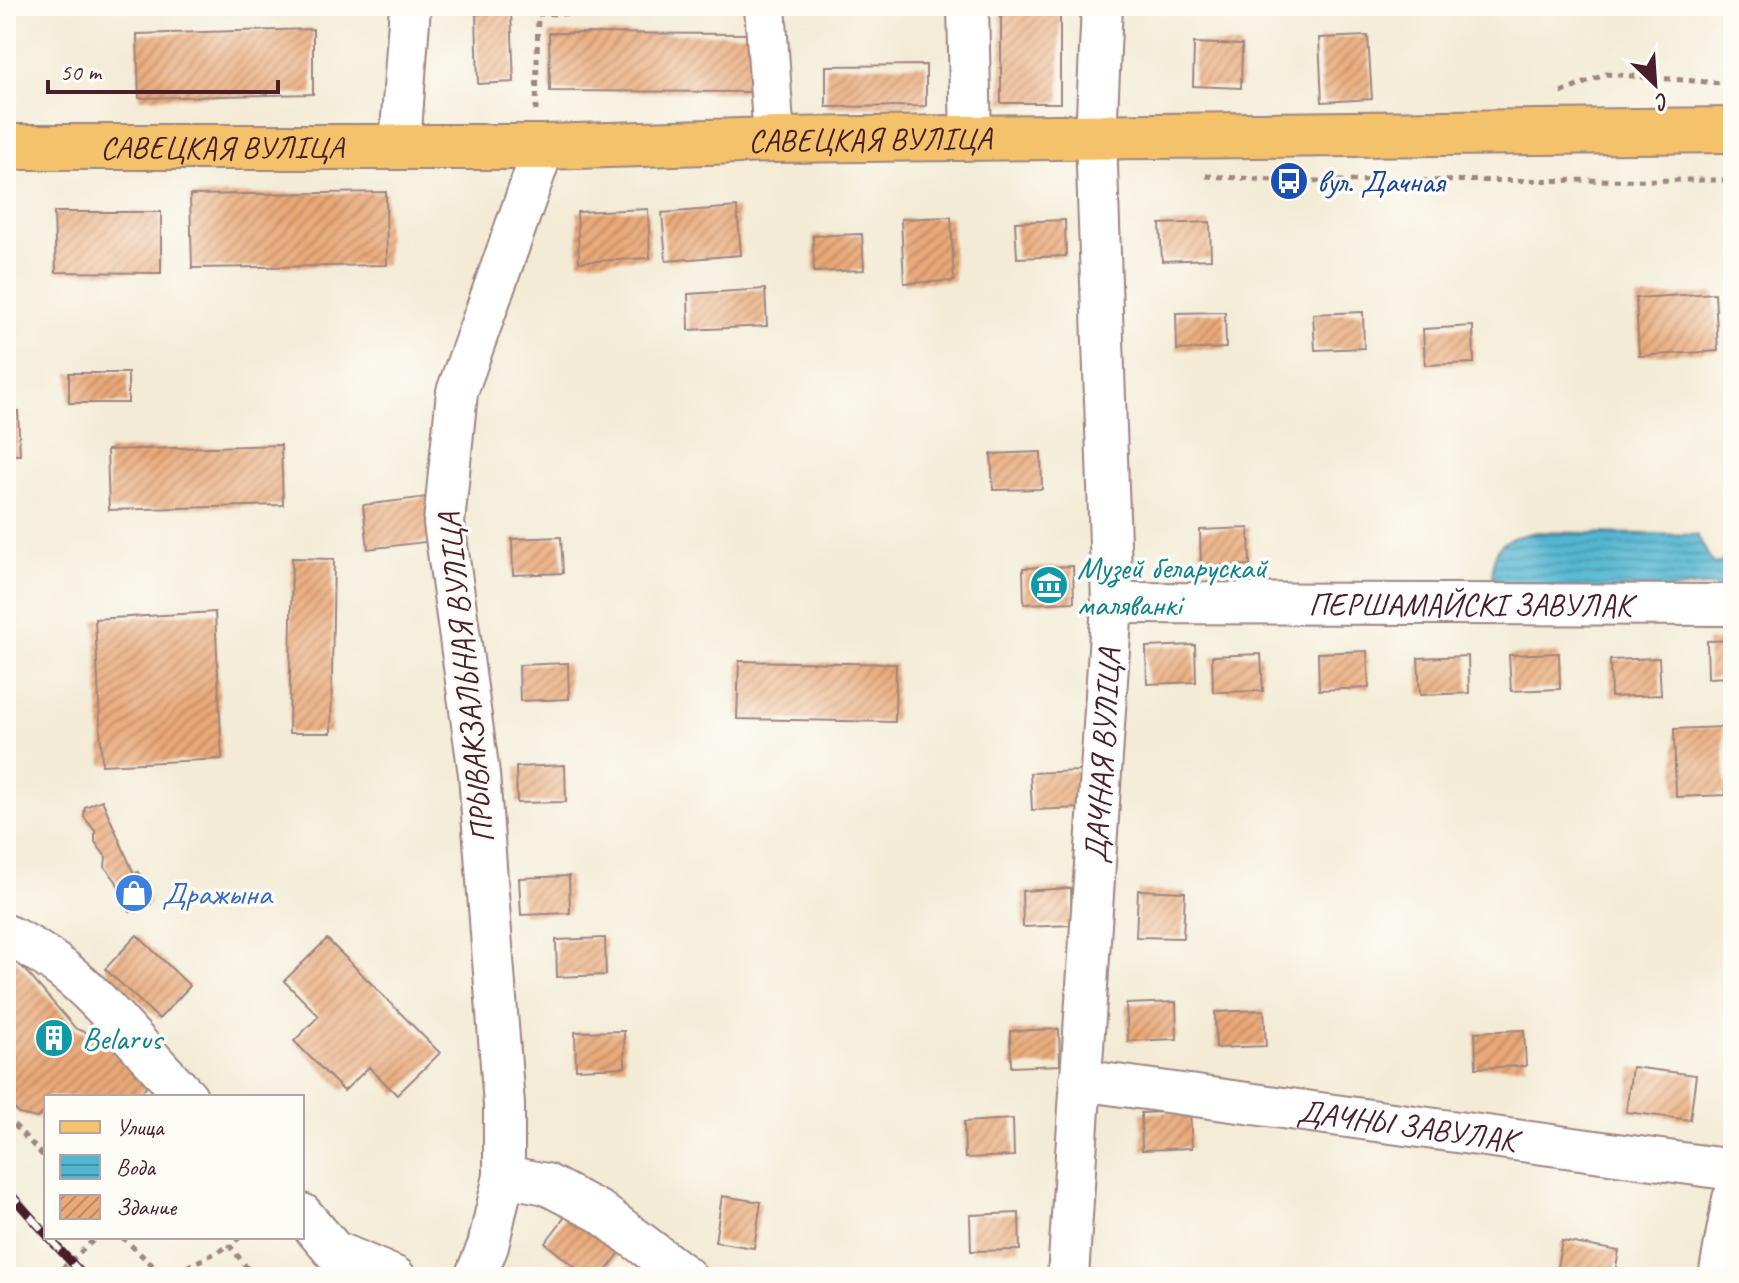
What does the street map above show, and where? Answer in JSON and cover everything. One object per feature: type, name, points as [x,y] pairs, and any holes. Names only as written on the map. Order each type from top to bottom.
[{"type":"main road","name":"САВЕЦКАЯ ВУЛІЦА","points":[[6,147],[400,145],[540,131],[774,140],[1733,130]]},
{"type":"street","points":[[400,145],[410,6]]},
{"type":"street","points":[[968,6],[971,138]]},
{"type":"street","name":"ДАЧНАЯ ВУЛІЦА","points":[[1068,1277],[1112,603],[1096,137],[1102,6]]},
{"type":"street","points":[[765,8],[774,140]]},
{"type":"street","name":"ПРЫВАКЗАЛЬНАЯ ВУЛІЦА","points":[[475,1277],[488,1246],[504,1176],[504,1105],[479,774],[444,523],[457,392],[540,131]]},
{"type":"street","name":"ПЕРШАМАЙСКІ ЗАВУЛАК","points":[[1112,603],[1733,605]]},
{"type":"street","points":[[6,935],[32,946],[74,975],[185,1095]]},
{"type":"street","name":"ДАЧНЫ ЗАВУЛАК","points":[[1080,1080],[1733,1170]]},
{"type":"street","points":[[504,1176],[546,1184],[600,1212],[686,1277]]},
{"type":"street","points":[[1719,1277],[1733,1199]]},
{"type":"street","points":[[304,1216],[334,1251],[395,1277]]},
{"type":"path","points":[[540,131],[538,14],[765,8]]},
{"type":"path","points":[[6,1116],[44,1157]]},
{"type":"path","points":[[53,1277],[95,1239]]},
{"type":"path","points":[[124,1239],[165,1277],[230,1246],[238,1239]]},
{"type":"path","points":[[230,1246],[254,1277]]},
{"type":"water","points":[[1538,532],[1697,535],[1713,564],[1733,560],[1733,589],[1705,586],[1636,595],[1590,596],[1540,592],[1493,582],[1494,559],[1501,545],[1516,537]]},
{"type":"building","points":[[1001,6],[1060,6],[1060,103],[1001,103]]},
{"type":"building","points":[[511,12],[514,82],[478,84],[476,14]]},
{"type":"building","points":[[313,29],[313,94],[139,98],[137,34]]},
{"type":"building","points":[[549,33],[750,34],[751,92],[550,91]]},
{"type":"building","points":[[1368,36],[1372,99],[1322,102],[1319,38]]},
{"type":"building","points":[[1194,43],[1242,45],[1241,88],[1193,86]]},
{"type":"building","points":[[926,65],[926,106],[826,107],[826,66]]},
{"type":"building","points":[[386,192],[387,265],[192,268],[190,195]]},
{"type":"building","points":[[737,207],[741,255],[666,261],[662,213]]},
{"type":"building","points":[[648,209],[650,258],[579,262],[577,212]]},
{"type":"building","points":[[54,212],[161,212],[161,273],[56,272]]},
{"type":"building","points":[[951,217],[954,281],[904,283],[901,219]]},
{"type":"building","points":[[1065,220],[1066,256],[1017,258],[1015,222]]},
{"type":"building","points":[[1210,222],[1211,259],[1162,261],[1160,224]]},
{"type":"building","points":[[862,234],[864,270],[814,272],[813,236]]},
{"type":"building","points":[[765,289],[767,326],[689,330],[688,294]]},
{"type":"building","points":[[1715,293],[1718,351],[1639,356],[1636,298]]},
{"type":"building","points":[[1225,312],[1226,348],[1177,350],[1176,313]]},
{"type":"building","points":[[1363,312],[1364,348],[1315,350],[1313,314]]},
{"type":"building","points":[[1473,326],[1474,363],[1425,365],[1423,329]]},
{"type":"building","points":[[69,373],[128,373],[128,403],[69,403]]},
{"type":"building","points":[[6,411],[18,411],[20,455],[6,455]]},
{"type":"building","points":[[281,445],[283,505],[109,510],[107,450]]},
{"type":"building","points":[[1041,452],[1042,489],[993,490],[991,454]]},
{"type":"building","points":[[427,497],[433,541],[368,549],[363,505]]},
{"type":"building","points":[[1249,528],[1250,565],[1201,567],[1200,530]]},
{"type":"building","points":[[561,537],[563,573],[513,575],[512,539]]},
{"type":"building","points":[[292,558],[334,559],[331,733],[289,733]]},
{"type":"building","name":"Музей беларускай маляванкі","points":[[1073,566],[1074,602],[1024,604],[1023,568]]},
{"type":"building","points":[[215,612],[222,759],[102,765],[95,619]]},
{"type":"building","points":[[1733,640],[1733,677],[1708,678],[1707,641]]},
{"type":"building","points":[[1195,645],[1196,682],[1147,684],[1146,647]]},
{"type":"building","points":[[1367,651],[1369,688],[1319,690],[1318,653]]},
{"type":"building","points":[[1559,653],[1560,689],[1511,691],[1509,655]]},
{"type":"building","points":[[1261,654],[1263,691],[1213,692],[1212,656]]},
{"type":"building","points":[[1468,656],[1469,693],[1420,695],[1418,658]]},
{"type":"building","points":[[1659,658],[1661,695],[1611,697],[1610,660]]},
{"type":"building","points":[[739,661],[896,664],[895,722],[737,719]]},
{"type":"building","points":[[568,663],[569,699],[520,701],[519,665]]},
{"type":"building","points":[[1723,727],[1726,795],[1676,797],[1674,729]]},
{"type":"building","points":[[565,765],[566,802],[517,803],[516,767]]},
{"type":"building","points":[[1080,771],[1081,808],[1032,810],[1030,773]]},
{"type":"building","points":[[102,800],[134,874],[138,872],[151,904],[129,912],[116,881],[105,867],[106,857],[95,842],[95,831],[84,817],[85,807]]},
{"type":"building","points":[[569,876],[570,913],[521,915],[519,878]]},
{"type":"building","points":[[1071,888],[1072,925],[1023,927],[1022,891]]},
{"type":"building","points":[[1138,890],[1185,892],[1183,938],[1136,937]]},
{"type":"building","points":[[137,935],[190,986],[159,1019],[105,969]]},
{"type":"building","points":[[605,938],[606,975],[557,977],[556,940]]},
{"type":"building","points":[[327,939],[440,1053],[397,1095],[369,1067],[344,1091],[294,1041],[319,1016],[284,981]]},
{"type":"building","name":"Belarus","points":[[6,948],[76,1029],[128,1047],[153,1077],[140,1095],[44,1095],[44,1113],[37,1118],[19,1114],[6,1099]]},
{"type":"building","points":[[1176,1002],[1177,1039],[1128,1041],[1126,1004]]},
{"type":"building","points":[[1264,1010],[1266,1046],[1216,1048],[1215,1012]]},
{"type":"building","points":[[1059,1029],[1060,1065],[1011,1067],[1010,1031]]},
{"type":"building","points":[[1524,1030],[1526,1066],[1476,1068],[1475,1032]]},
{"type":"building","points":[[624,1031],[625,1067],[576,1069],[575,1032]]},
{"type":"building","points":[[1632,1067],[1696,1075],[1690,1120],[1626,1112]]},
{"type":"building","points":[[1190,1111],[1192,1148],[1142,1150],[1141,1113]]},
{"type":"building","points":[[1013,1119],[1014,1156],[965,1158],[964,1122]]},
{"type":"building","points":[[722,1196],[761,1202],[754,1248],[715,1242]]},
{"type":"building","points":[[571,1209],[622,1250],[601,1277],[587,1277],[545,1243]]},
{"type":"building","points":[[1019,1213],[1020,1250],[971,1251],[970,1215]]},
{"type":"building","points":[[1562,1241],[1619,1251],[1614,1277],[1555,1277]]},
{"type":"railway","points":[[6,1189],[44,1232]]},
{"type":"railway","points":[[50,1239],[85,1277]]},
{"type":"railway","points":[[6,1266],[15,1277]]},
{"type":"place","name":"вул. Дачная","points":[[1289,181]]},
{"type":"place","name":"Музей беларускай маляванкі","points":[[1049,585]]},
{"type":"place","name":"Дражына","points":[[134,893]]},
{"type":"place","name":"Belarus","points":[[54,1038]]}]
